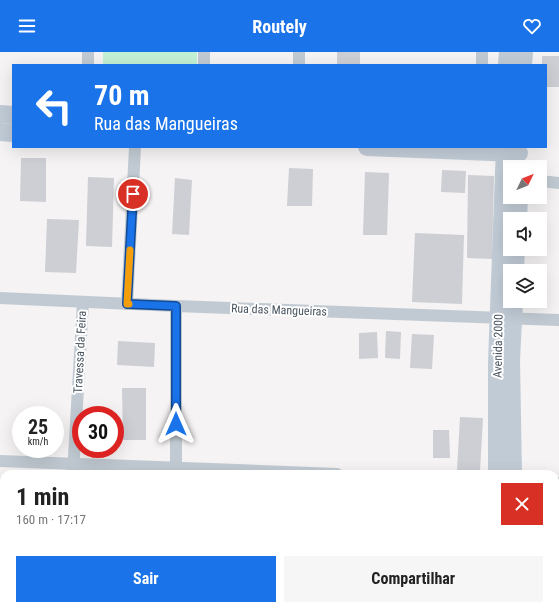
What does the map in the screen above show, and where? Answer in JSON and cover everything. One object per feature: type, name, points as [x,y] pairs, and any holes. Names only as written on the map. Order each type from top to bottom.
[{"type":"street","points":[[88,52],[88,64]]},
{"type":"street","points":[[204,52],[204,64]]},
{"type":"street","points":[[299,52],[299,64]]},
{"type":"street","points":[[482,52],[482,64]]},
{"type":"street","points":[[507,64],[508,52]]},
{"type":"street","points":[[523,64],[524,52]]},
{"type":"street","points":[[0,114],[12,115]]},
{"type":"street","points":[[0,132],[12,132]]},
{"type":"street","points":[[127,304],[135,148]]},
{"type":"street","points":[[392,148],[514,153]]},
{"type":"street","name":"Avenida 2000","points":[[497,470],[514,153]]},
{"type":"street","points":[[547,181],[559,182]]},
{"type":"street","name":"Rua das Mangueiras","points":[[0,298],[559,320]]},
{"type":"street","name":"Travessa da Feira","points":[[73,468],[83,302]]},
{"type":"street","points":[[176,306],[176,470]]},
{"type":"street","name":"Avenida 2000","points":[[511,308],[506,319],[511,360],[513,470]]},
{"type":"street","points":[[0,460],[73,468],[142,470]]},
{"type":"green space","points":[[103,52],[197,52],[197,64],[103,64]]},
{"type":"building","points":[[337,52],[360,52],[360,64],[337,64]]},
{"type":"building","points":[[542,56],[559,56],[559,87],[547,87],[547,64],[542,64]]},
{"type":"building","points":[[21,158],[46,158],[46,202],[20,201]]},
{"type":"building","points":[[289,168],[313,169],[312,206],[287,206]]},
{"type":"building","points":[[442,170],[466,171],[465,193],[441,192]]},
{"type":"building","points":[[365,172],[389,173],[387,235],[363,235]]},
{"type":"building","points":[[468,175],[494,176],[492,259],[467,258]]},
{"type":"building","points":[[88,177],[114,178],[112,247],[86,246]]},
{"type":"building","points":[[175,178],[192,180],[189,235],[172,234]]},
{"type":"building","points":[[47,219],[79,220],[76,273],[45,272]]},
{"type":"building","points":[[415,233],[464,235],[462,304],[412,302]]},
{"type":"building","points":[[386,331],[401,332],[400,359],[385,358]]},
{"type":"building","points":[[377,332],[378,358],[359,359],[359,333]]},
{"type":"building","points":[[412,334],[434,335],[432,369],[410,368]]},
{"type":"building","points":[[118,341],[155,343],[154,367],[117,365]]},
{"type":"building","points":[[122,388],[146,388],[146,440],[124,440],[124,406],[122,406]]},
{"type":"building","points":[[460,417],[483,418],[480,470],[457,470]]},
{"type":"building","points":[[433,430],[449,430],[450,458],[433,458]]},
{"type":"slow traffic","points":[[129,304],[127,304],[130,250]]},
{"type":"route","points":[[133,194],[127,304],[176,306],[176,424]]}]
